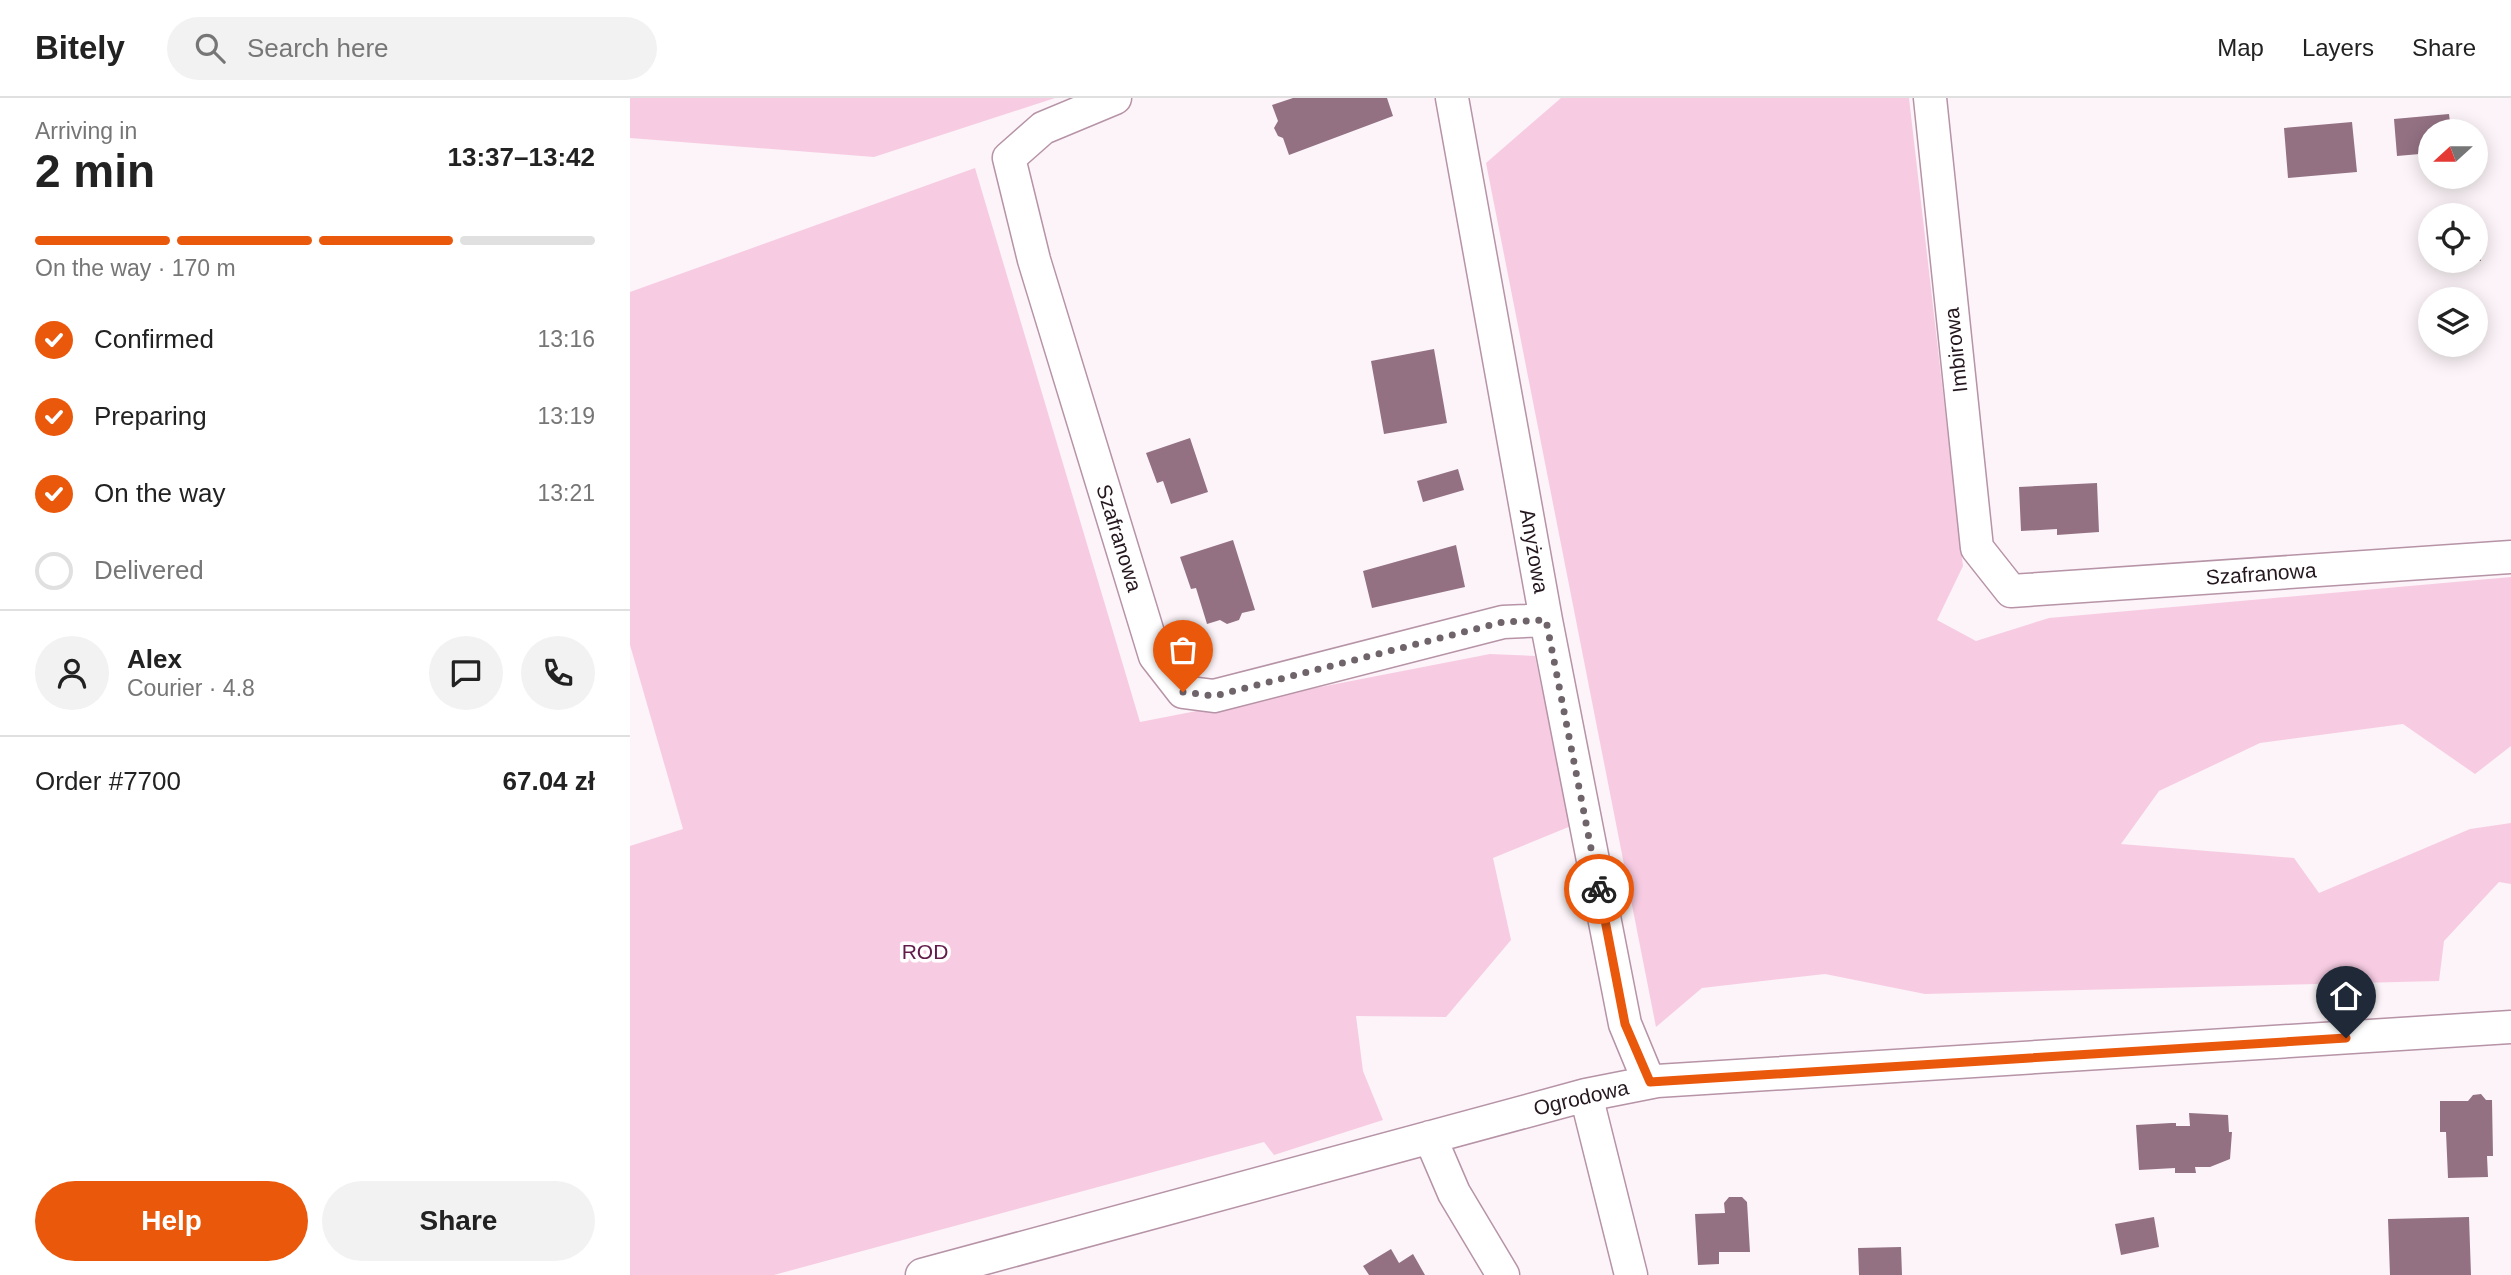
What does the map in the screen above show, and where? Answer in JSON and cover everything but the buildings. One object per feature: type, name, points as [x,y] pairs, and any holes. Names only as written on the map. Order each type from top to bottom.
[{"type":"street","name":"Szafranowa","points":[[1115,98],[1043,128],[1009,158],[1034,260],[1154,656],[1183,692],[1214,696],[1503,622],[1546,620]]},
{"type":"street","name":"Anyżowa","points":[[1452,98],[1546,620],[1625,1024],[1650,1082]]},
{"type":"street","name":"Imbirowa","points":[[1930,98],[1977,548],[2011,591]]},
{"type":"street","name":"Szafranowa","points":[[2011,591],[2511,557]]},
{"type":"street","name":"Ogrodowa","points":[[922,1275],[1586,1095],[1650,1082],[2511,1027]]},
{"type":"street","points":[[1586,1095],[1631,1275]]},
{"type":"street","points":[[1430,1137],[1454,1193],[1503,1275]]},
{"type":"green space","points":[[630,98],[1055,98],[874,157],[630,138]]},
{"type":"green space","points":[[1561,98],[1909,98],[1963,566],[1937,620],[1976,641],[2049,618],[2511,577],[2511,746],[2475,774],[2403,724],[2260,743],[2159,791],[2121,844],[2294,858],[2319,893],[2470,829],[2511,823],[2511,884],[2499,882],[2444,941],[2439,981],[1925,994],[1825,974],[1702,988],[1656,1027],[1486,163]]},
{"type":"green space","name":"ROD","points":[[975,168],[1140,722],[1490,654],[1535,656],[1571,826],[1493,858],[1511,940],[1446,1017],[1356,1016],[1363,1071],[1383,1120],[1274,1155],[1264,1142],[774,1275],[630,1275],[630,846],[683,829],[630,645],[630,292]]},
{"type":"way so far","points":[[1183,692],[1214,696],[1503,622],[1546,620],[1599,889]]},
{"type":"route","points":[[1599,889],[1625,1024],[1650,1082],[2346,1038]]}]
